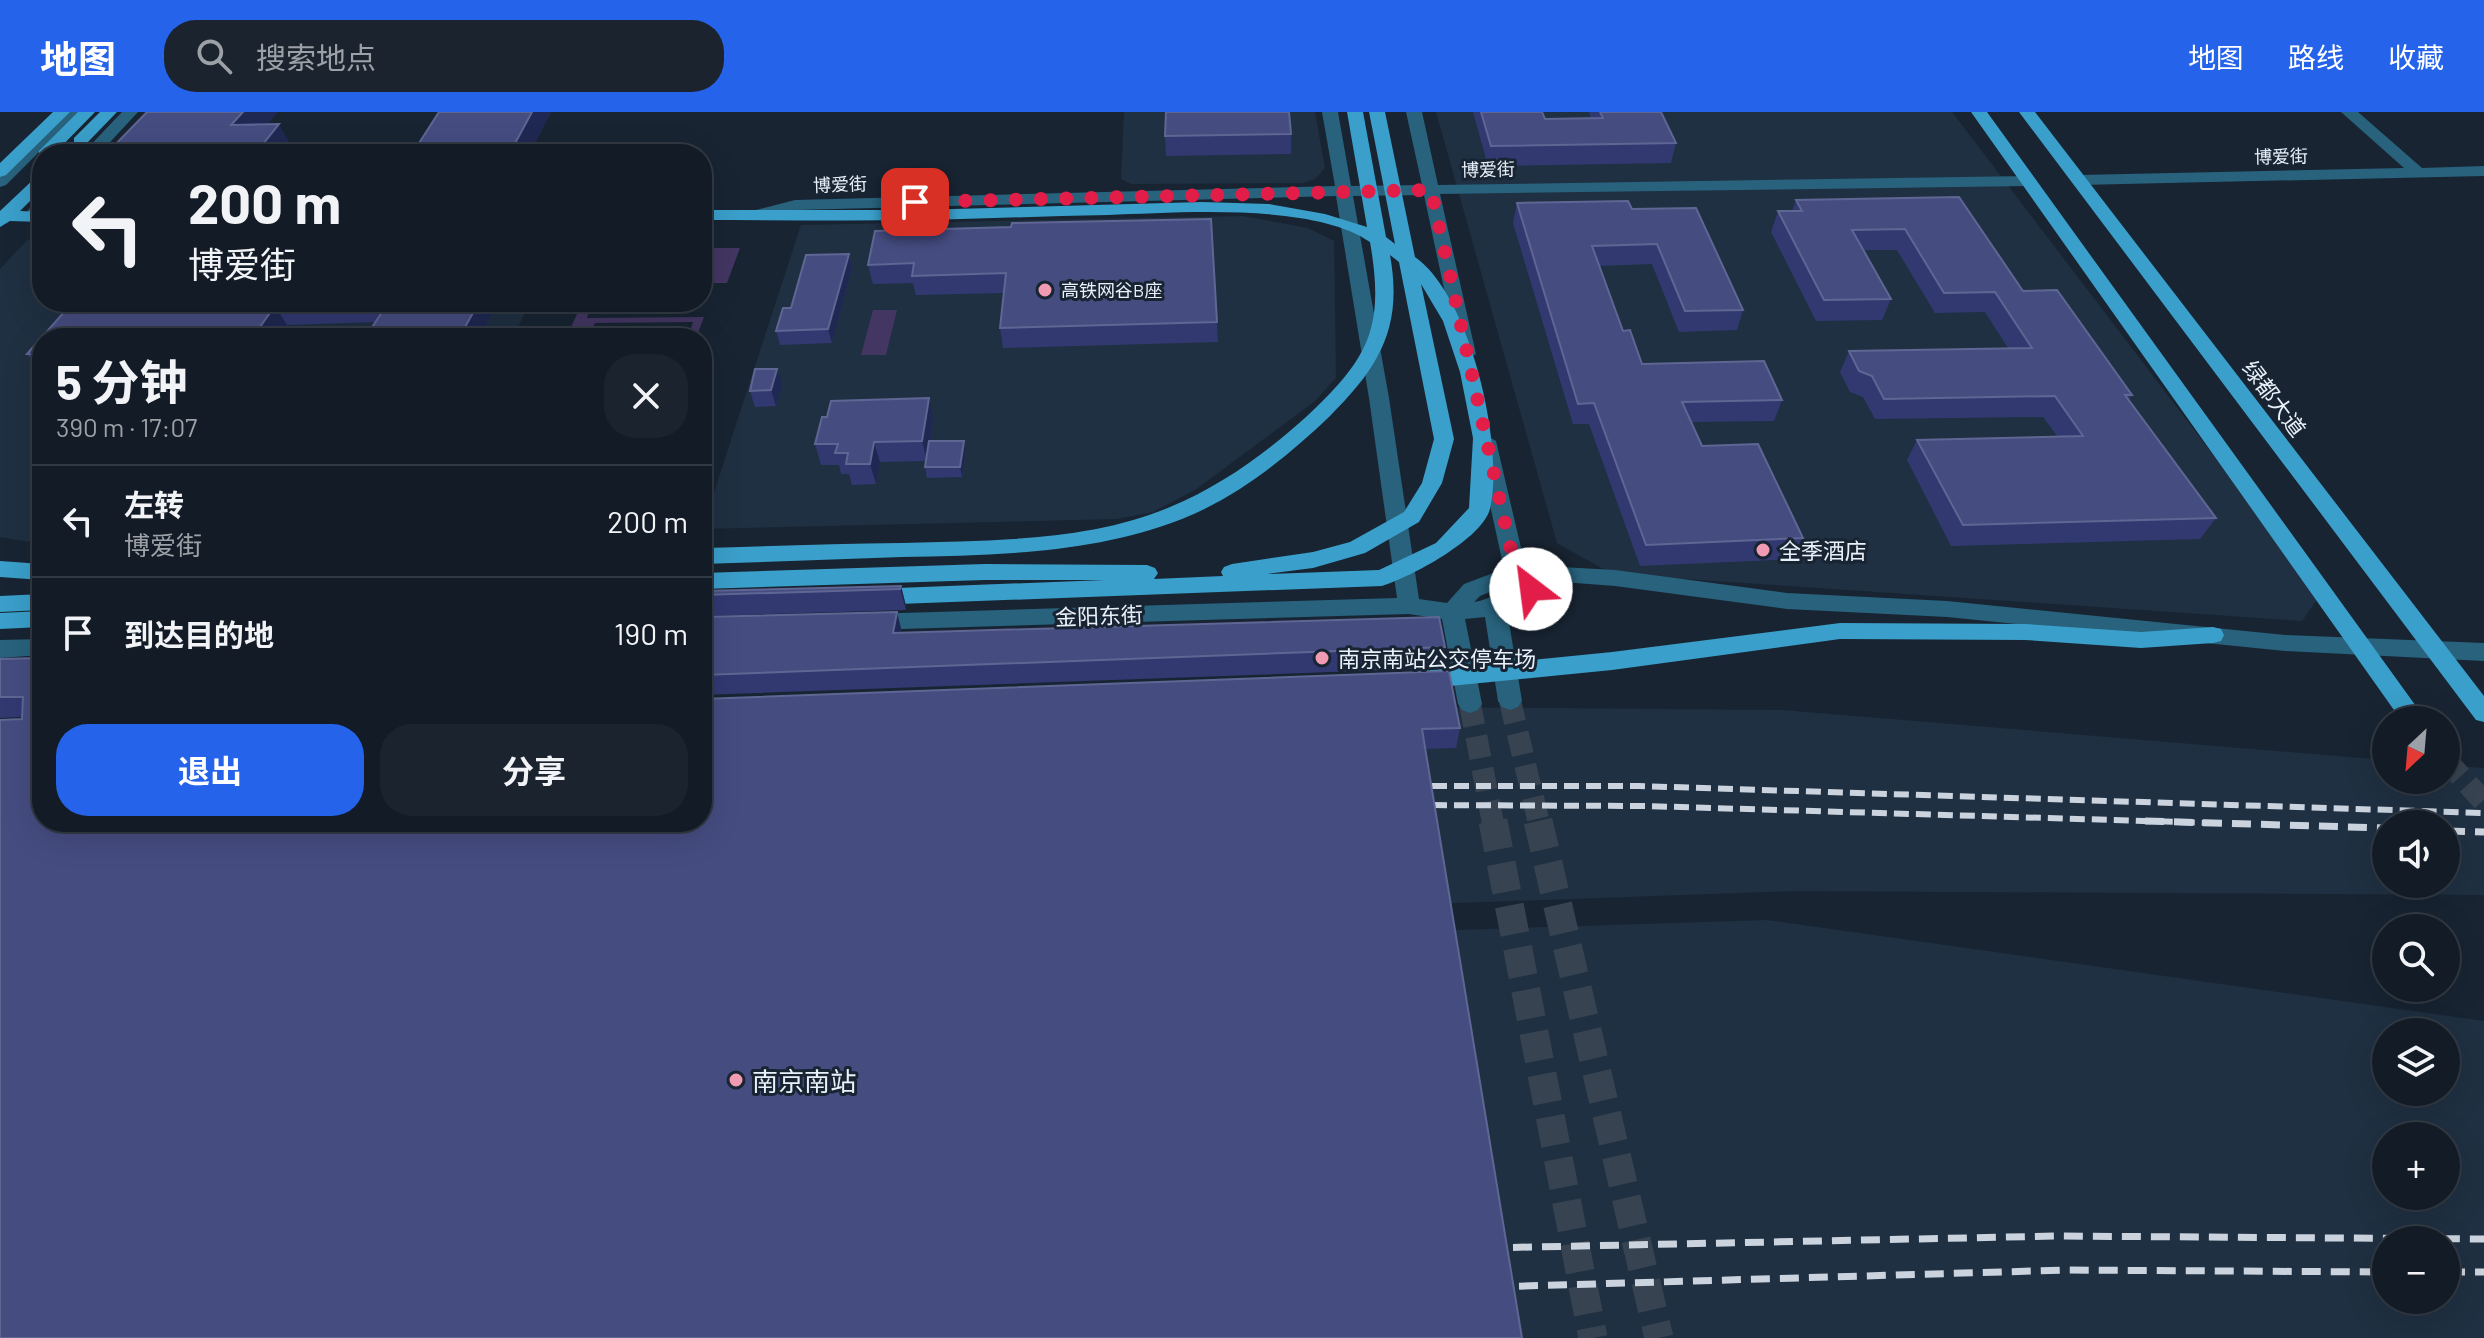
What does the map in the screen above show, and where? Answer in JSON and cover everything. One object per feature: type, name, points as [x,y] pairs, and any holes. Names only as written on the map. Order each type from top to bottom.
[{"type":"main road","points":[[0,172],[62,112]]},
{"type":"main road","points":[[54,144],[87,112]]},
{"type":"main road","points":[[77,144],[109,112]]},
{"type":"main road","points":[[712,556],[1053,544],[1149,521],[1210,497],[1308,426],[1367,364],[1379,338],[1387,307],[1386,283],[1355,112]]},
{"type":"main road","points":[[712,581],[985,572],[1227,573],[1313,560],[1357,548],[1412,517],[1432,483],[1444,439],[1377,112]]},
{"type":"main road","points":[[1979,112],[2404,706]]},
{"type":"main road","name":"绿都大道","points":[[2027,112],[2484,713]]},
{"type":"main road","points":[[0,199],[32,166]]},
{"type":"main road","points":[[0,219],[32,189]]},
{"type":"main road","name":"博爱街","points":[[712,215],[917,215],[1202,207],[1269,209],[1325,219],[1367,232],[1418,267],[1452,321],[1469,372],[1483,438],[1479,510],[1444,548],[1382,578],[854,597]]},
{"type":"main road","points":[[0,219],[32,214]]},
{"type":"main road","points":[[0,569],[32,571]]},
{"type":"main road","points":[[0,604],[32,602]]},
{"type":"main road","points":[[0,621],[32,619]]},
{"type":"main road","points":[[1392,681],[1456,679],[1840,631],[2025,632],[2141,640],[2213,635]]},
{"type":"street","points":[[39,144],[71,112]]},
{"type":"street","points":[[100,144],[130,112]]},
{"type":"street","points":[[1330,112],[1379,398],[1409,606]]},
{"type":"street","points":[[1411,112],[1523,581]]},
{"type":"street","points":[[1411,112],[1469,372]]},
{"type":"street","points":[[2349,112],[2419,173]]},
{"type":"street","points":[[0,182],[32,150]]},
{"type":"street","name":"博爱街","points":[[2079,180],[2484,171]]},
{"type":"street","name":"博爱街","points":[[758,215],[795,205],[1344,191],[2029,181]]},
{"type":"street","points":[[1470,704],[1452,612],[1472,590],[1523,581],[1548,584],[1615,578],[1787,601],[1947,609],[2364,649],[2435,648],[2484,652]]},
{"type":"street","points":[[1510,701],[1495,608],[1523,581]]},
{"type":"street","name":"金阳东街","points":[[844,623],[1409,606],[1452,612],[1495,608]]},
{"type":"street","points":[[0,649],[32,647]]},
{"type":"shaded area","points":[[1124,112],[1315,112],[1325,168],[1315,179],[1303,183],[1131,184],[1121,179]]},
{"type":"shaded area","points":[[1436,112],[1952,112],[2320,595],[2302,621],[1612,574],[1557,543]]},
{"type":"shaded area","name":"高铁网谷B座","points":[[1243,216],[1308,228],[1334,241],[1336,378],[1315,401],[1195,490],[1153,512],[1117,519],[712,529],[712,498],[801,225]]},
{"type":"shaded area","points":[[27,240],[32,240],[32,312],[525,312],[518,328],[32,328],[32,542],[0,537],[0,269]]},
{"type":"shaded area","points":[[712,248],[740,248],[727,283],[712,283]]},
{"type":"shaded area","points":[[873,310],[897,310],[886,355],[861,355]]},
{"type":"shaded area","points":[[577,314],[588,314],[587,318],[704,317],[700,328],[691,328],[693,322],[595,323],[592,328],[571,328]]},
{"type":"shaded area","points":[[1420,707],[1782,710],[2372,759],[2372,794],[2460,794],[2460,766],[2484,768],[2484,895],[2460,895],[2460,810],[2372,810],[2372,894],[1796,891],[0,955],[0,747],[32,804],[32,832],[712,832],[712,820]]},
{"type":"shaded area","name":"南京南站","points":[[1767,920],[2484,1021],[2484,1338],[0,1338],[0,977]]},
{"type":"building","points":[[147,112],[243,112],[231,125],[279,124],[263,144],[116,144]]},
{"type":"building","points":[[439,112],[532,112],[515,144],[418,144]]},
{"type":"building","points":[[1166,112],[1289,112],[1291,134],[1165,136]]},
{"type":"building","points":[[1481,112],[1542,112],[1545,119],[1603,118],[1600,112],[1661,112],[1676,143],[1491,146]]},
{"type":"building","points":[[1959,197],[2023,291],[2057,290],[2132,395],[2125,395],[2216,518],[1963,525],[1917,440],[2083,436],[2055,396],[1884,399],[1872,376],[1859,371],[1849,351],[2032,348],[1995,292],[1944,293],[1905,229],[1852,230],[1891,299],[1824,300],[1778,211],[1802,211],[1796,200]]},
{"type":"building","points":[[1628,201],[1632,209],[1696,208],[1743,310],[1685,311],[1657,244],[1592,246],[1623,331],[1630,330],[1642,364],[1764,361],[1782,400],[1682,402],[1702,446],[1758,444],[1803,538],[1646,545],[1594,403],[1578,404],[1517,203]]},
{"type":"building","points":[[1211,219],[1217,322],[1000,328],[1006,273],[912,276],[914,263],[868,265],[875,231],[1011,227],[1012,223]]},
{"type":"building","points":[[849,254],[828,329],[776,331],[783,308],[791,308],[806,255]]},
{"type":"building","points":[[64,312],[271,312],[259,328],[50,328]]},
{"type":"building","points":[[382,312],[473,312],[465,328],[372,328]]},
{"type":"building","points":[[755,369],[777,369],[771,390],[750,391]]},
{"type":"building","points":[[929,398],[922,441],[874,442],[870,464],[846,464],[848,453],[835,453],[838,444],[815,444],[822,417],[827,417],[831,401]]},
{"type":"building","points":[[929,441],[964,441],[960,467],[925,467]]},
{"type":"building","points":[[901,586],[900,589],[712,595],[712,591]]},
{"type":"building","points":[[897,612],[893,633],[1439,617],[1445,647],[712,675],[712,617]]},
{"type":"building","name":"南京南站","points":[[32,658],[32,832],[712,832],[712,699],[1449,671],[1460,728],[1422,729],[1522,1338],[0,1338],[0,720],[22,719],[23,697],[0,697],[0,659]]},
{"type":"tunnel","points":[[1510,701],[1539,823]]},
{"type":"tunnel","points":[[1470,704],[1493,823]]},
{"type":"tunnel","points":[[2460,775],[2484,802]]},
{"type":"tunnel","points":[[1493,821],[1593,1338]]},
{"type":"tunnel","points":[[1538,821],[1659,1338]]},
{"type":"railway","points":[[1410,786],[1639,786],[2484,813]]},
{"type":"railway","points":[[1410,805],[1645,806],[2185,822]]},
{"type":"railway","points":[[2145,821],[2185,822]]},
{"type":"railway","points":[[2185,822],[2372,828]]},
{"type":"railway","points":[[2185,822],[2213,823]]},
{"type":"railway","points":[[2460,831],[2484,832]]},
{"type":"railway","points":[[1484,1248],[2058,1236],[2484,1239]]},
{"type":"railway","points":[[1490,1287],[2067,1270],[2372,1272]]},
{"type":"railway","points":[[2460,1272],[2484,1272]]},
{"type":"place","name":"高铁网谷B座","points":[[1045,290]]},
{"type":"place","name":"全季酒店","points":[[1763,550]]},
{"type":"place","name":"南京南站公交停车场","points":[[1322,658]]},
{"type":"place","name":"南京南站","points":[[736,1080]]},
{"type":"route","points":[[915,202],[1431,190],[1516,573],[1531,589]]}]
